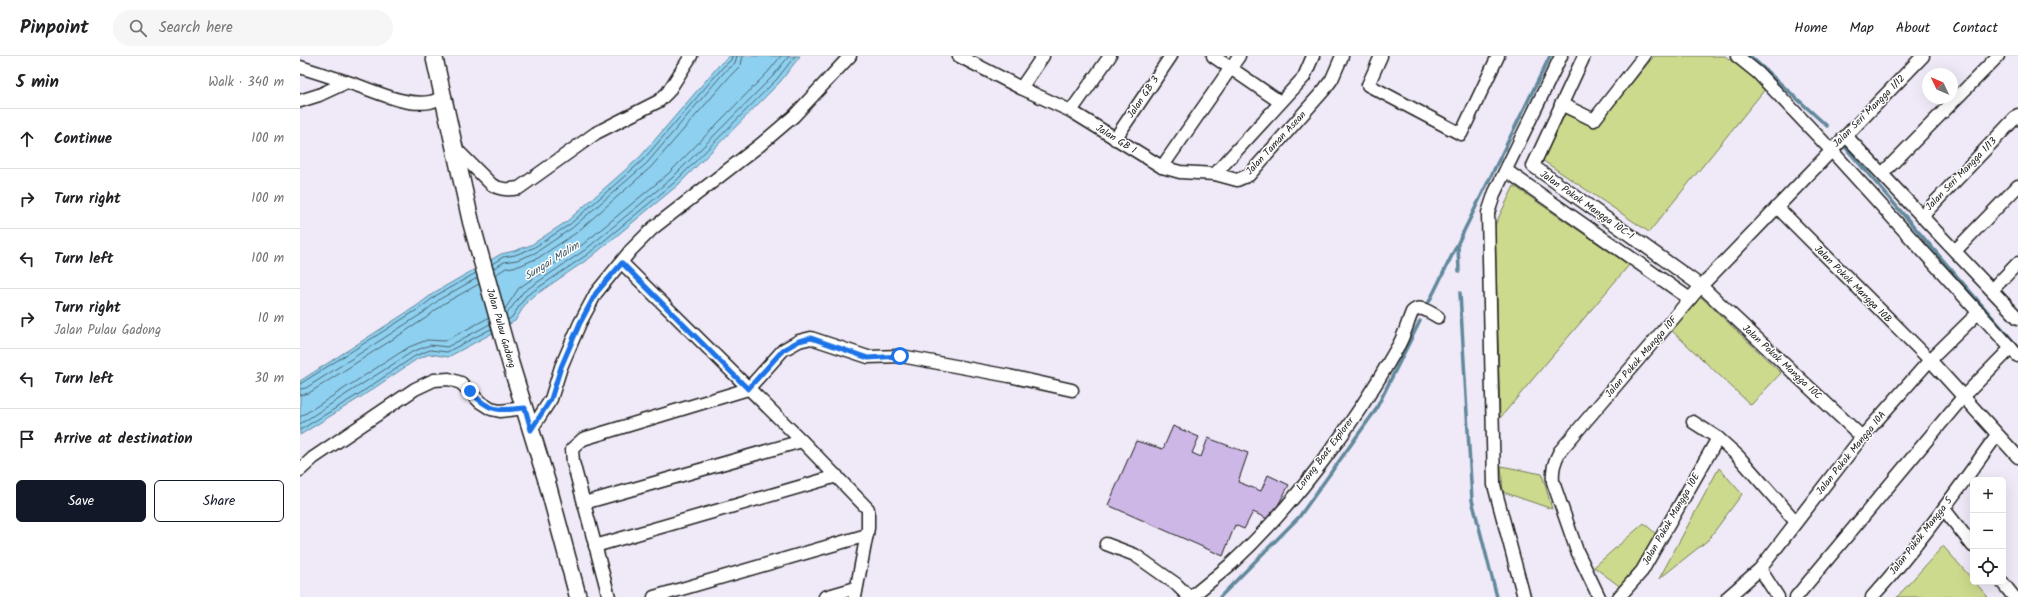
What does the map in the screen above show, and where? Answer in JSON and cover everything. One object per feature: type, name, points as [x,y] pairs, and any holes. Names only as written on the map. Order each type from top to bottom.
[{"type":"main road","name":"Jalan Pulau Gadong","points":[[434,56],[445,96],[471,222],[511,365],[547,482],[578,597]]},
{"type":"street","points":[[456,148],[492,185],[499,189],[507,190],[519,188],[596,132],[659,101],[668,92],[690,56]]},
{"type":"street","points":[[531,430],[551,399],[561,367],[580,323],[596,293],[622,263],[631,250],[654,228],[760,146],[794,116],[850,56]]},
{"type":"street","name":"Jalan GB 1","points":[[959,56],[1071,111],[1162,167],[1180,172],[1215,174]]},
{"type":"street","points":[[1022,88],[1043,56]]},
{"type":"street","points":[[1071,111],[1110,56]]},
{"type":"street","name":"Jalan GB 3","points":[[1115,138],[1171,56]]},
{"type":"street","points":[[1213,56],[1280,102]]},
{"type":"street","points":[[1162,167],[1239,56]]},
{"type":"street","points":[[1215,174],[1304,77],[1313,56]]},
{"type":"street","name":"Jalan Taman Asean","points":[[1215,174],[1237,180],[1249,175],[1324,90],[1332,79],[1342,56]]},
{"type":"street","points":[[1381,56],[1368,85],[1461,134],[1498,56]]},
{"type":"street","points":[[1524,597],[1494,485],[1488,213],[1496,192],[1561,56]]},
{"type":"street","name":"Jalan Pokok Mangga 10C-1","points":[[1584,56],[1533,166],[1702,286]]},
{"type":"street","points":[[1561,104],[1594,120],[1644,56]]},
{"type":"street","points":[[1737,56],[1758,73],[1831,150],[1946,279],[1979,312],[2014,352],[1963,397],[1796,597]]},
{"type":"street","name":"Jalan Seri Mangga 1/12","points":[[1831,150],[1923,56]]},
{"type":"street","points":[[1882,174],[1998,56]]},
{"type":"street","points":[[300,67],[407,100],[428,102],[445,96]]},
{"type":"street","points":[[300,101],[319,96],[347,82]]},
{"type":"street","name":"Jalan Seri Mangga 1/13","points":[[1922,216],[2018,115]]},
{"type":"street","points":[[1846,136],[2018,318]]},
{"type":"street","name":"Jalan Pokok Mangga 10F","points":[[1598,597],[1577,551],[1554,482],[1552,472],[1554,462],[1560,451],[1690,299],[1831,150]]},
{"type":"street","points":[[1507,171],[1690,299]]},
{"type":"street","points":[[1955,251],[2018,186]]},
{"type":"street","name":"Jalan Pokok Mangga 10B","points":[[1777,207],[1930,360],[2018,457]]},
{"type":"street","points":[[622,263],[802,441],[868,509],[870,517],[856,592],[825,597]]},
{"type":"street","points":[[1992,290],[2018,263]]},
{"type":"street","name":"Jalan Pokok Mangga 10C","points":[[1702,286],[1862,438]]},
{"type":"street","name":"Lorong Boat Explorer","points":[[1190,597],[1232,563],[1285,508],[1335,444],[1374,387],[1398,348],[1412,312],[1416,308],[1421,308],[1438,317]]},
{"type":"street","name":"Jalan Pokok Mangga 10A","points":[[1728,597],[1760,569],[1862,438],[1930,360],[1979,312]]},
{"type":"street","points":[[609,597],[573,462],[572,449],[583,439],[748,389],[783,350],[799,341],[811,338],[868,358],[900,356],[1009,376],[1072,390]]},
{"type":"street","points":[[300,470],[313,458],[415,389],[434,380],[449,379],[461,383],[480,402],[491,409],[500,411],[525,408]]},
{"type":"street","points":[[1693,422],[1718,438],[1738,456],[1796,522]]},
{"type":"street","name":"Jalan Pokok Mangga 5","points":[[1872,597],[1944,509],[1997,435]]},
{"type":"street","name":"Jalan Pokok Mangga 10E","points":[[1619,597],[1642,571],[1718,438]]},
{"type":"street","points":[[584,503],[802,441]]},
{"type":"street","points":[[595,546],[837,476]]},
{"type":"street","points":[[1944,509],[1970,542]]},
{"type":"street","points":[[654,597],[867,535]]},
{"type":"street","points":[[1106,544],[1136,555],[1176,584],[1190,597]]},
{"type":"street","points":[[1760,569],[1778,597]]},
{"type":"street","points":[[2004,585],[2014,597]]},
{"type":"green space","points":[[1654,56],[1725,56],[1766,88],[1649,232],[1542,160],[1565,114],[1596,127]]},
{"type":"green space","points":[[1514,186],[1629,265],[1500,418],[1495,225]]},
{"type":"green space","points":[[1700,296],[1781,373],[1751,405],[1670,329]]},
{"type":"green space","points":[[1501,466],[1542,474],[1552,509],[1503,492]]},
{"type":"green space","points":[[1719,468],[1742,494],[1708,540],[1659,579]]},
{"type":"green space","points":[[1644,523],[1657,535],[1644,568],[1622,588],[1594,567]]},
{"type":"green space","points":[[1943,546],[1970,577],[1970,585],[1977,585],[1988,597],[1897,597]]},
{"type":"water","name":"Sungai Malim","points":[[730,56],[800,56],[780,82],[678,185],[591,257],[528,300],[515,321],[448,357],[430,354],[417,359],[361,397],[300,435],[300,381],[418,305],[435,292],[501,254],[531,245],[566,222],[640,157],[720,64]]},
{"type":"building","points":[[1173,426],[1199,437],[1192,453],[1201,457],[1208,438],[1248,453],[1238,482],[1261,491],[1268,475],[1289,485],[1270,520],[1253,512],[1244,529],[1235,525],[1223,556],[1108,505],[1136,441],[1163,449]]},
{"type":"waterway","points":[[1428,304],[1550,56]]},
{"type":"waterway","points":[[1750,56],[1827,126]]},
{"type":"waterway","points":[[1846,148],[2018,347]]},
{"type":"waterway","points":[[1458,245],[1459,271]]},
{"type":"waterway","points":[[1460,293],[1472,500],[1497,597]]},
{"type":"waterway","points":[[1220,597],[1299,517],[1375,411],[1420,321]]},
{"type":"route","points":[[470,391],[480,402],[491,409],[500,411],[525,408],[531,430],[543,414],[551,399],[557,384],[561,367],[580,323],[596,293],[622,263],[748,389],[783,350],[799,341],[811,338],[830,346],[868,358],[900,356]]}]
